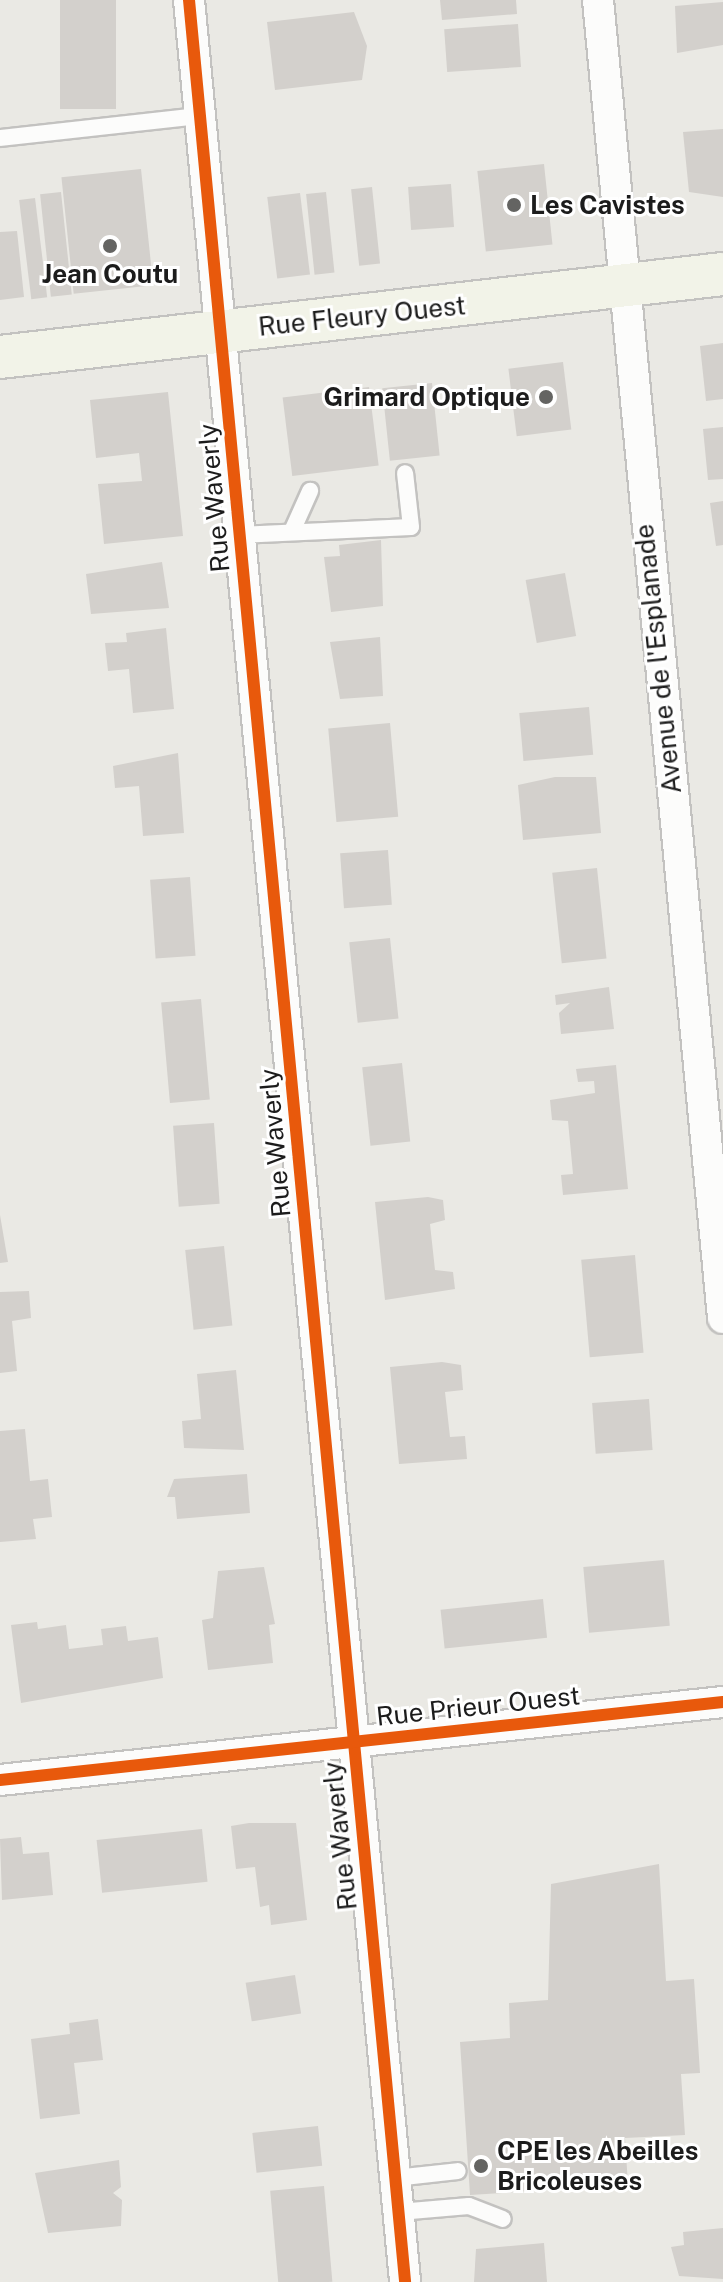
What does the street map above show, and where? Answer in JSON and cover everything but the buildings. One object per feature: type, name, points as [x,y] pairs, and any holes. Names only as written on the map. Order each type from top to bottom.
[{"type":"street","name":"Rue Waverly","points":[[189,0],[405,2282]]},
{"type":"street","name":"Avenue de l'Esplanade","points":[[598,0],[621,287],[723,1318]]},
{"type":"street","name":"Rue Fleury Ouest","points":[[0,357],[723,274]]},
{"type":"street","name":"Rue Prieur Ouest","points":[[0,1780],[723,1702]]},
{"type":"lane","points":[[0,138],[200,116]]},
{"type":"lane","points":[[239,535],[293,529],[327,536],[411,527],[405,473]]},
{"type":"lane","points":[[293,529],[310,491]]},
{"type":"lane","points":[[395,2178],[458,2171]]},
{"type":"lane","points":[[399,2212],[469,2206],[503,2219]]},
{"type":"cycle path","points":[[189,0],[405,2282]]},
{"type":"cycle path","points":[[0,1780],[723,1702]]},
{"type":"place","name":"Les Cavistes","points":[[514,205]]},
{"type":"place","name":"Jean Coutu","points":[[110,246]]},
{"type":"place","name":"Grimard Optique","points":[[546,397]]},
{"type":"place","name":"CPE les Abeilles Bricoleuses","points":[[481,2166]]}]
